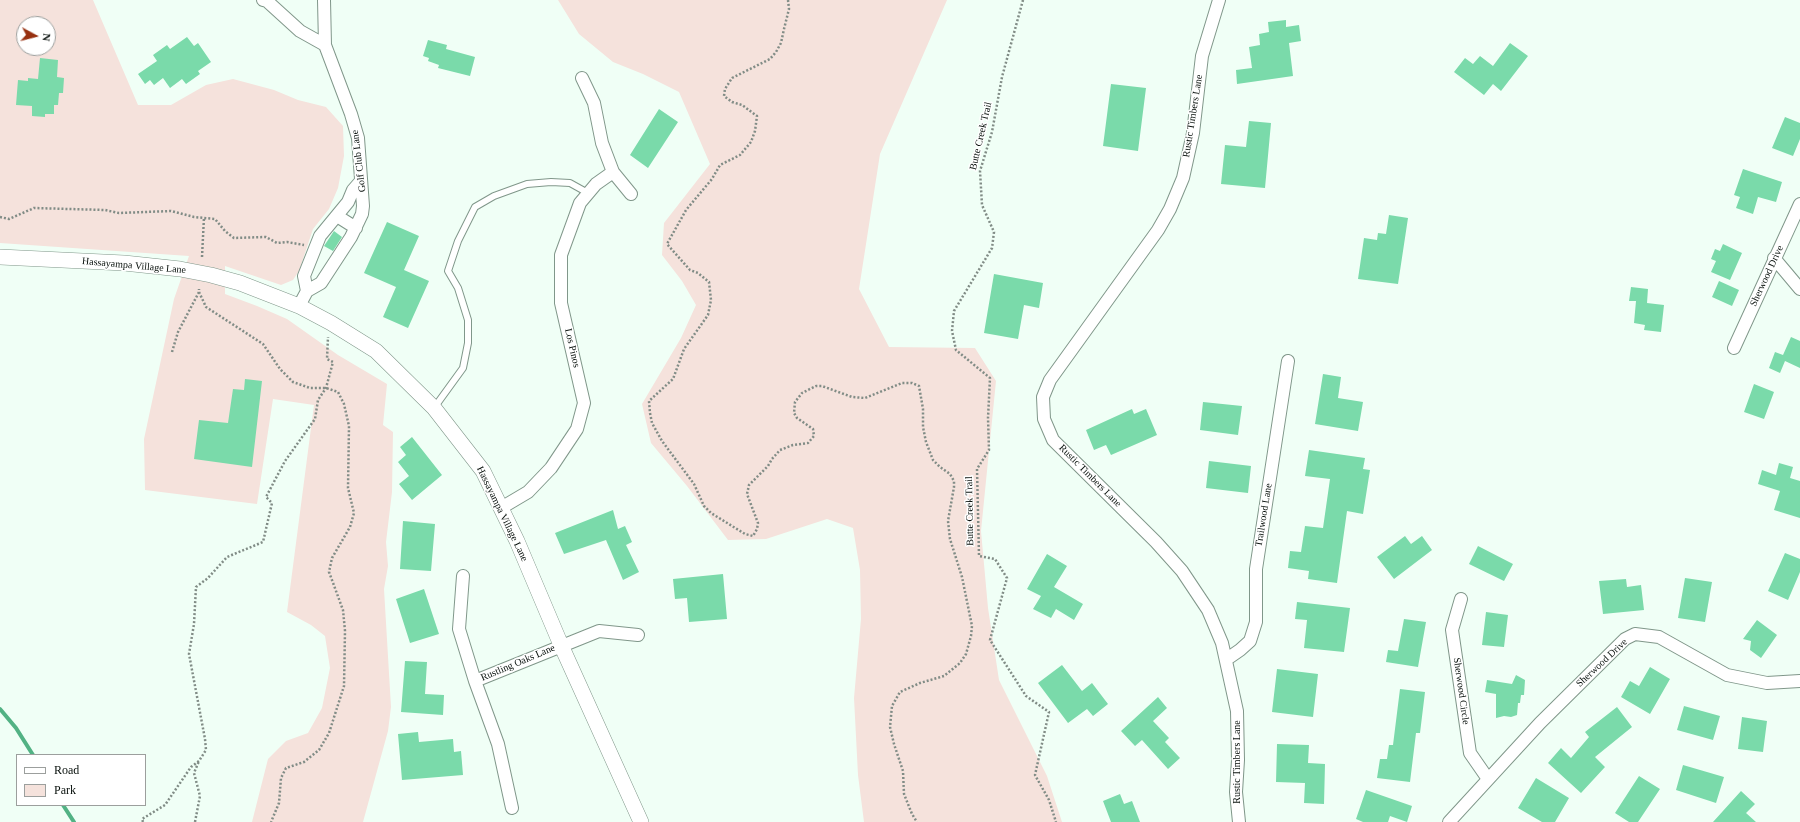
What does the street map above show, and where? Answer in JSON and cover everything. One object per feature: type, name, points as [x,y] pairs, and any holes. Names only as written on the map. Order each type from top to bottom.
[{"type":"street","points":[[263,0],[267,1],[300,30],[325,45]]},
{"type":"street","name":"Golf Club Lane","points":[[299,306],[308,291],[321,283],[356,228],[362,214],[363,206],[360,182],[358,138],[325,45],[324,0]]},
{"type":"street","name":"Rustic Timbers Lane","points":[[1219,0],[1202,56],[1193,133],[1183,178],[1170,209],[1158,230],[1050,380],[1043,398],[1044,419],[1053,440],[1156,542],[1182,571],[1208,610],[1227,659],[1237,711],[1238,760],[1236,792],[1239,822]]},
{"type":"street","points":[[582,78],[594,103],[602,143],[613,172],[631,194]]},
{"type":"street","name":"Los Pinos","points":[[501,508],[528,492],[552,468],[577,429],[584,403],[561,303],[561,255],[580,203],[596,184],[613,172]]},
{"type":"street","points":[[308,291],[304,276],[324,229],[348,202],[360,182]]},
{"type":"street","name":"Sherwood Drive","points":[[1734,348],[1800,204]]},
{"type":"street","points":[[337,216],[356,228]]},
{"type":"street","name":"Hassayampa Village Lane","points":[[0,257],[124,263],[195,272],[240,283],[299,306],[331,323],[376,351],[434,408],[483,471],[517,541],[561,645],[641,822]]},
{"type":"street","points":[[1774,258],[1800,289]]},
{"type":"street","name":"Trailwood Lane","points":[[1227,659],[1250,641],[1256,622],[1256,569],[1288,361]]},
{"type":"street","name":"Rustling Oaks Lane","points":[[463,576],[459,628],[475,681],[498,744],[512,808]]},
{"type":"street","name":"Sherwood Circle","points":[[1461,599],[1452,630],[1470,753],[1488,779]]},
{"type":"street","name":"Rustling Oaks Lane","points":[[475,681],[561,645],[599,631],[638,634]]},
{"type":"street","name":"Sherwood Drive","points":[[1450,822],[1540,723],[1625,639],[1635,634],[1659,637],[1727,674],[1767,683],[1800,681]]},
{"type":"lane","points":[[434,408],[463,368],[468,342],[468,320],[458,288],[448,270],[458,241],[475,207],[494,196],[527,184],[551,182],[570,183],[588,193]]},
{"type":"path","points":[[788,0],[789,10],[776,52],[770,59],[732,78],[725,88],[724,96],[732,102],[742,105],[757,116],[755,131],[751,142],[740,155],[720,164],[712,179],[686,210],[667,244],[690,270],[698,273],[709,282],[711,300],[708,315],[684,349],[672,379],[650,401],[650,413],[652,423],[662,441],[694,484],[704,506],[711,513],[722,520],[745,534],[753,536],[757,529],[758,523],[747,494],[749,485],[768,466],[780,450],[793,445],[808,443],[814,436],[813,429],[797,418],[794,413],[795,402],[802,393],[816,386],[822,386],[852,397],[865,398],[902,383],[912,383],[919,386],[922,394],[923,428],[926,442],[933,460],[950,474],[954,481],[948,522],[950,539],[962,577],[972,626],[968,648],[960,663],[944,676],[920,683],[900,692],[892,706],[890,727],[894,744],[904,771],[904,794],[917,822]]},
{"type":"path","name":"Butte Creek Trail","points":[[1023,0],[1002,78],[992,132],[980,171],[982,205],[994,232],[992,248],[954,311],[952,331],[956,350],[990,378],[988,418],[989,450],[977,469],[979,556],[995,559],[1007,578],[990,640],[1026,696],[1049,712],[1035,775],[1049,800],[1056,822]]},
{"type":"path","points":[[0,217],[9,219],[34,208],[105,210],[119,213],[171,211],[194,217],[215,219],[225,231],[234,238],[266,238],[277,243],[287,242],[310,246]]},
{"type":"path","points":[[202,257],[204,218]]},
{"type":"path","points":[[199,289],[206,307],[263,344],[280,369],[293,382],[310,388],[326,388],[338,392],[344,404],[349,426],[348,488],[354,513],[350,527],[332,558],[329,572],[343,610],[345,631],[344,686],[329,733],[319,750],[304,762],[286,768],[281,778],[279,803],[271,822]]},
{"type":"path","points":[[172,352],[178,332],[199,292]]},
{"type":"path","points":[[143,822],[142,819],[165,805],[191,767],[199,760],[206,750],[188,654],[194,624],[196,587],[208,578],[227,557],[263,542],[272,503],[266,497],[285,461],[315,419],[318,400],[326,388],[333,362],[328,359],[328,335],[331,323]]},
{"type":"path","points":[[195,822],[200,796],[194,773],[199,760]]},
{"type":"green space","points":[[0,0],[93,0],[138,105],[171,105],[206,85],[233,79],[274,90],[298,100],[326,107],[343,126],[344,156],[338,188],[329,209],[313,229],[299,271],[293,280],[281,285],[225,266],[225,294],[287,319],[338,355],[387,384],[383,425],[393,432],[392,492],[386,542],[388,566],[384,589],[391,707],[388,731],[363,822],[252,822],[268,759],[286,741],[308,733],[322,708],[330,668],[325,636],[311,625],[287,612],[314,405],[273,399],[257,504],[145,490],[144,439],[174,299],[189,256],[0,243]]},
{"type":"green space","points":[[558,0],[947,0],[880,154],[859,289],[889,347],[975,348],[996,381],[981,531],[988,608],[999,680],[1047,776],[1062,822],[864,822],[858,775],[854,698],[861,619],[860,570],[853,528],[827,519],[766,539],[728,540],[687,486],[651,443],[642,404],[681,338],[696,305],[682,281],[662,255],[664,223],[710,164],[679,92],[643,74],[613,62],[579,34]]},
{"type":"building","points":[[1286,20],[1286,27],[1299,25],[1301,41],[1289,43],[1293,76],[1237,84],[1236,70],[1252,68],[1249,47],[1260,45],[1259,34],[1269,32],[1268,22]]},
{"type":"building","points":[[187,37],[194,46],[198,43],[211,62],[198,71],[200,74],[186,84],[182,79],[170,88],[163,78],[154,85],[150,80],[145,84],[138,74],[157,61],[153,55],[167,45],[170,49]]},
{"type":"building","points":[[428,40],[447,45],[446,49],[475,57],[470,76],[438,68],[439,65],[428,61],[429,58],[423,56]]},
{"type":"building","points":[[1510,43],[1528,56],[1501,91],[1493,84],[1484,95],[1454,72],[1465,58],[1473,64],[1480,56],[1493,66]]},
{"type":"building","points":[[40,58],[58,60],[57,77],[64,78],[63,93],[59,93],[58,105],[54,105],[54,114],[45,114],[45,117],[32,116],[32,106],[16,105],[18,80],[28,81],[28,78],[38,79]]},
{"type":"building","points":[[1111,84],[1146,88],[1138,151],[1103,146]]},
{"type":"building","points":[[659,109],[678,122],[648,168],[630,155]]},
{"type":"building","points":[[1785,117],[1800,123],[1800,139],[1793,156],[1772,148]]},
{"type":"building","points":[[1249,121],[1271,123],[1265,188],[1221,184],[1225,145],[1246,147]]},
{"type":"building","points":[[1743,169],[1782,182],[1776,202],[1758,197],[1753,214],[1736,208],[1740,197],[1734,195]]},
{"type":"building","points":[[1389,215],[1408,218],[1398,284],[1358,279],[1364,238],[1377,240],[1378,233],[1386,234]]},
{"type":"building","points":[[387,222],[419,236],[404,270],[429,281],[408,328],[383,317],[396,287],[364,273]]},
{"type":"building","points":[[334,231],[342,237],[333,251],[324,246]]},
{"type":"building","points":[[1723,244],[1742,253],[1730,280],[1711,272],[1716,261],[1711,259],[1715,249],[1720,251]]},
{"type":"building","points":[[994,274],[1043,283],[1039,308],[1024,305],[1018,339],[984,333]]},
{"type":"building","points":[[1719,281],[1739,290],[1732,306],[1712,297]]},
{"type":"building","points":[[1631,287],[1648,289],[1647,303],[1664,305],[1661,332],[1644,330],[1645,325],[1634,323],[1636,301],[1629,301]]},
{"type":"building","points":[[1791,337],[1800,341],[1800,368],[1785,361],[1780,373],[1769,368],[1775,352],[1783,355]]},
{"type":"building","points":[[1323,374],[1341,377],[1338,398],[1363,402],[1358,431],[1315,424]]},
{"type":"building","points":[[245,379],[262,381],[252,467],[194,459],[199,420],[228,423],[233,389],[244,390]]},
{"type":"building","points":[[1754,384],[1774,392],[1764,419],[1744,412]]},
{"type":"building","points":[[1203,402],[1242,406],[1238,435],[1200,430]]},
{"type":"building","points":[[1132,409],[1134,414],[1146,409],[1157,435],[1111,455],[1106,445],[1094,450],[1086,430]]},
{"type":"building","points":[[412,437],[442,475],[412,500],[399,484],[409,476],[398,462],[406,455],[400,447]]},
{"type":"building","points":[[1309,450],[1365,458],[1363,469],[1370,470],[1363,514],[1347,511],[1337,583],[1308,579],[1309,571],[1288,568],[1290,551],[1301,552],[1305,526],[1323,528],[1330,479],[1305,476]]},
{"type":"building","points":[[1209,461],[1251,466],[1248,493],[1206,488]]},
{"type":"building","points":[[1779,463],[1793,467],[1790,478],[1800,481],[1800,518],[1774,510],[1780,491],[1758,484],[1762,470],[1776,475]]},
{"type":"building","points":[[613,510],[618,529],[625,526],[632,542],[626,545],[639,572],[623,580],[606,540],[564,554],[555,533]]},
{"type":"building","points":[[403,521],[435,524],[431,571],[400,569]]},
{"type":"building","points":[[1405,536],[1411,544],[1422,536],[1432,550],[1394,579],[1377,557]]},
{"type":"building","points":[[1478,546],[1513,564],[1504,581],[1469,564]]},
{"type":"building","points":[[1785,553],[1800,559],[1800,572],[1788,600],[1768,591]]},
{"type":"building","points":[[1047,554],[1067,566],[1054,587],[1083,604],[1074,620],[1056,609],[1051,618],[1033,609],[1041,596],[1027,589]]},
{"type":"building","points":[[723,574],[727,619],[689,622],[687,598],[675,599],[673,579]]},
{"type":"building","points":[[1685,578],[1712,582],[1705,622],[1678,618]]},
{"type":"building","points":[[1626,579],[1627,587],[1641,585],[1644,610],[1603,614],[1599,581]]},
{"type":"building","points":[[424,589],[439,634],[410,643],[396,599]]},
{"type":"building","points":[[1297,602],[1350,608],[1344,652],[1304,648],[1307,620],[1295,619]]},
{"type":"building","points":[[1486,612],[1508,615],[1504,647],[1482,645]]},
{"type":"building","points":[[1404,619],[1426,622],[1418,667],[1386,662],[1388,650],[1398,651]]},
{"type":"building","points":[[1757,620],[1777,635],[1761,658],[1750,650],[1751,641],[1743,639]]},
{"type":"building","points":[[405,661],[427,662],[425,694],[444,695],[443,715],[401,712]]},
{"type":"building","points":[[1062,665],[1082,691],[1092,683],[1108,704],[1093,716],[1087,709],[1068,723],[1038,683]]},
{"type":"building","points":[[1650,667],[1670,679],[1650,714],[1621,697],[1630,681],[1639,686]]},
{"type":"building","points":[[1277,669],[1318,674],[1313,717],[1272,712]]},
{"type":"building","points":[[1516,675],[1525,680],[1524,695],[1521,695],[1520,703],[1518,703],[1517,715],[1496,718],[1496,694],[1485,692],[1487,680],[1512,684]]},
{"type":"building","points":[[1400,689],[1425,692],[1420,733],[1416,733],[1410,782],[1377,778],[1380,759],[1387,759],[1389,745],[1393,745]]},
{"type":"building","points":[[1158,697],[1167,708],[1153,721],[1169,738],[1165,742],[1180,758],[1168,769],[1142,740],[1135,746],[1121,731]]},
{"type":"building","points":[[1684,706],[1720,716],[1713,740],[1677,730]]},
{"type":"building","points":[[1617,707],[1632,727],[1595,757],[1605,767],[1581,793],[1548,763],[1561,748],[1571,758],[1589,737],[1585,732]]},
{"type":"building","points":[[1742,717],[1767,721],[1763,752],[1738,749]]},
{"type":"building","points":[[418,732],[419,742],[453,739],[454,752],[461,751],[463,775],[402,780],[398,734]]},
{"type":"building","points":[[1277,744],[1309,745],[1308,763],[1325,764],[1324,804],[1304,803],[1305,783],[1276,782]]},
{"type":"building","points":[[1683,765],[1724,777],[1716,803],[1676,790]]},
{"type":"building","points":[[1639,776],[1660,789],[1638,822],[1629,822],[1615,813]]},
{"type":"building","points":[[1536,778],[1569,798],[1555,822],[1542,822],[1518,808]]},
{"type":"building","points":[[1366,790],[1412,806],[1407,822],[1390,816],[1388,822],[1363,822],[1356,819]]},
{"type":"building","points":[[1741,791],[1755,804],[1746,813],[1756,822],[1713,822]]},
{"type":"building","points":[[1120,794],[1124,804],[1132,801],[1140,822],[1111,822],[1103,801]]},
{"type":"waterway","points":[[0,709],[16,728],[32,754]]},
{"type":"waterway","points":[[64,806],[74,822]]}]
